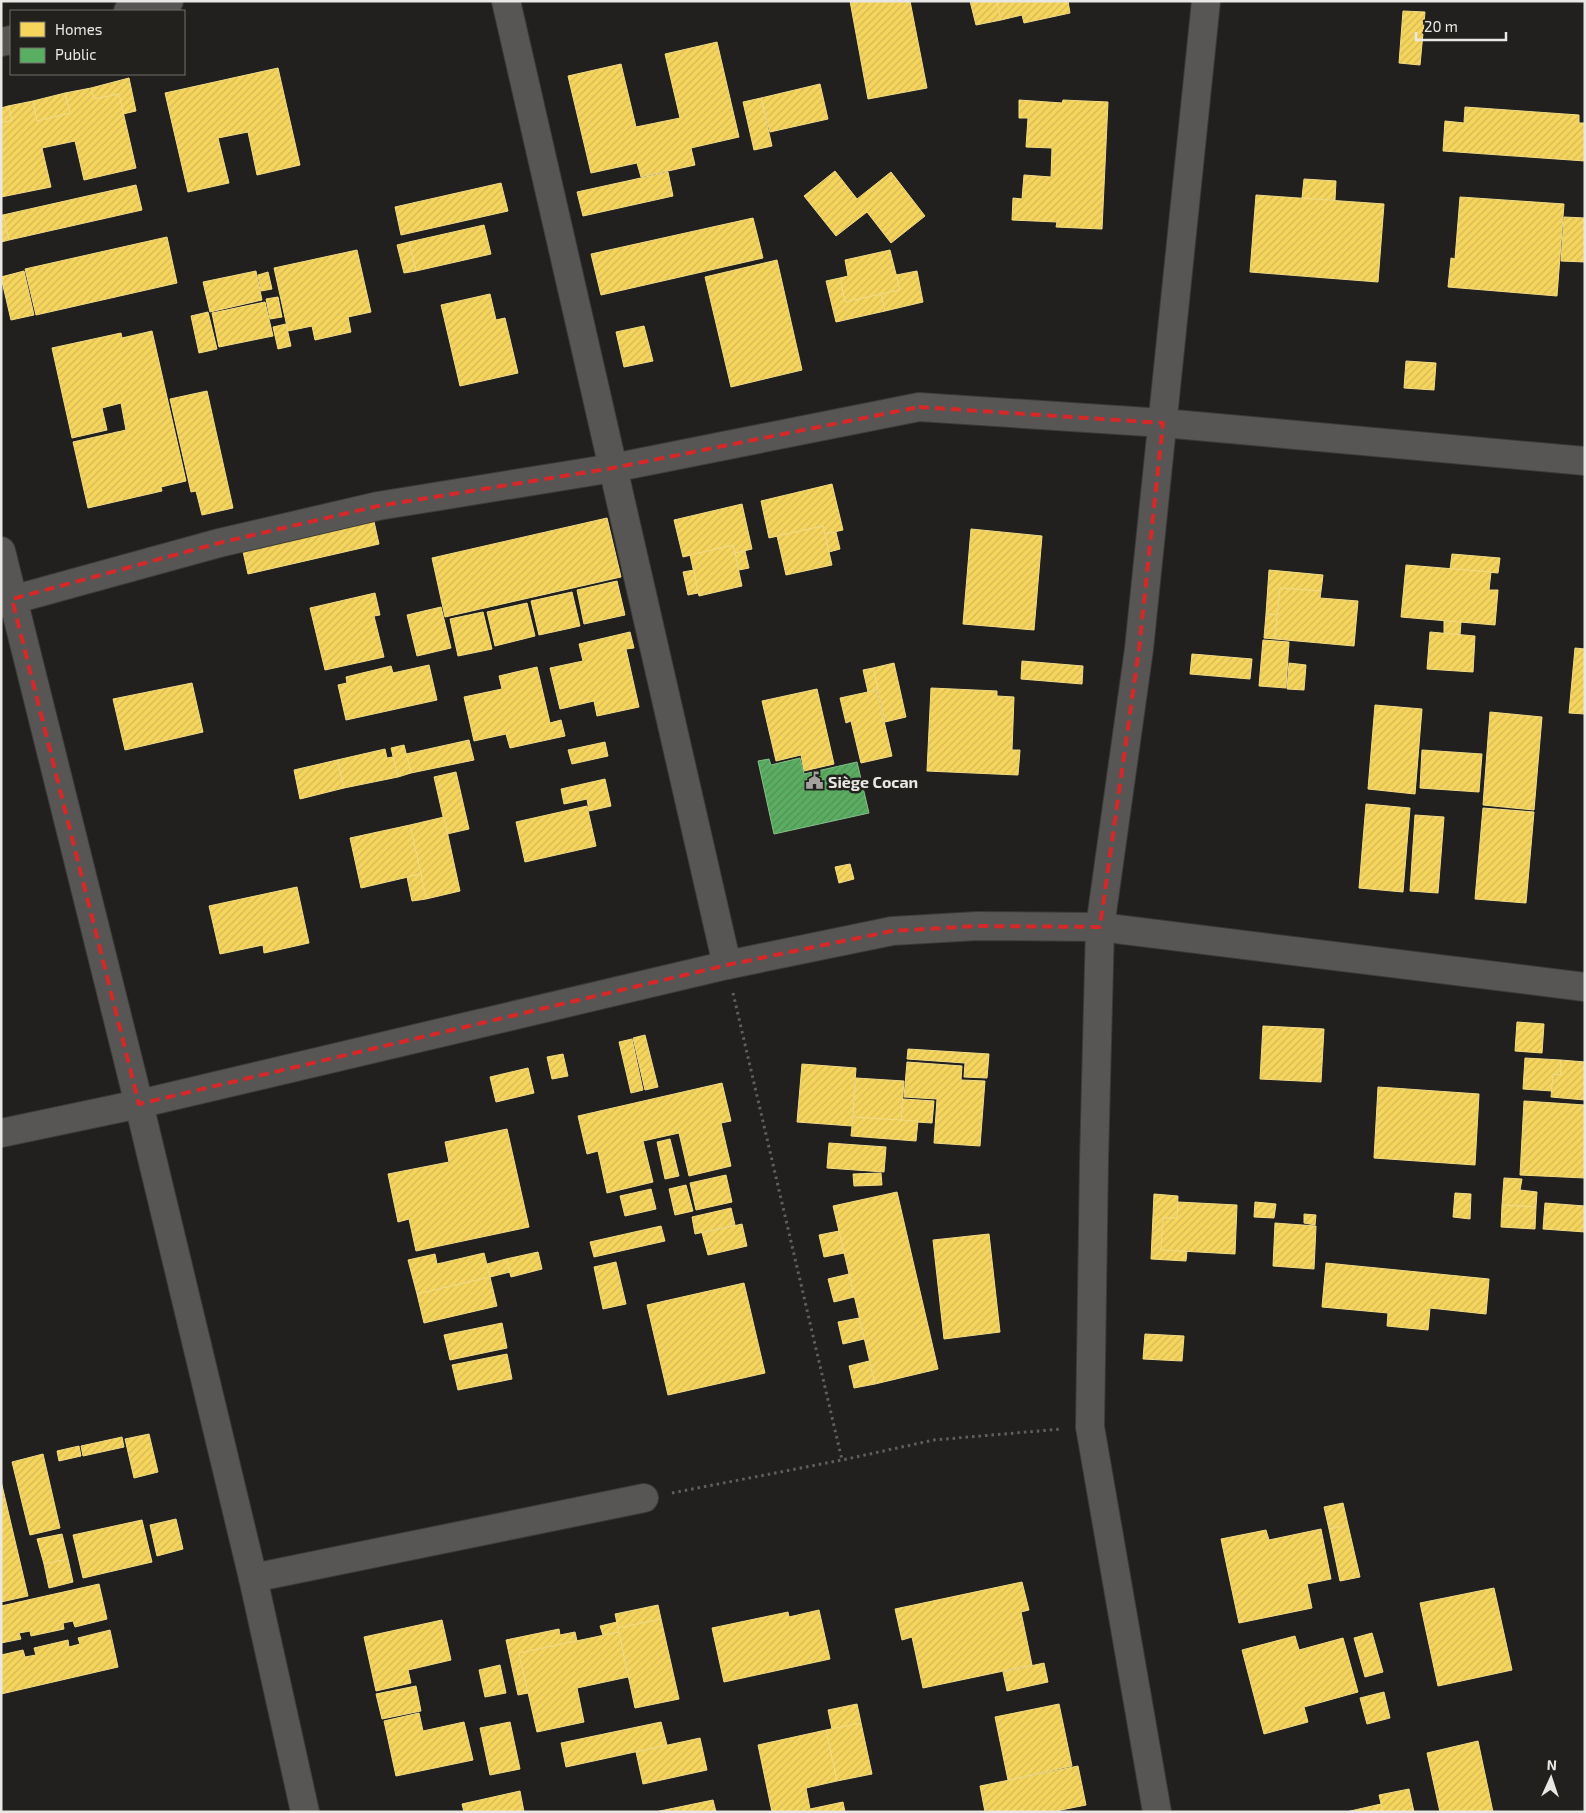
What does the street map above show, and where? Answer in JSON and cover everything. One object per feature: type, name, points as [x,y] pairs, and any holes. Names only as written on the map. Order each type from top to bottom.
[{"type":"street","points":[[132,10],[168,1]]},
{"type":"street","points":[[506,1],[726,966]]},
{"type":"street","points":[[1156,1812],[1090,1427],[1100,927],[1139,649],[1206,1]]},
{"type":"street","points":[[7,601],[219,543],[378,506],[613,468],[919,407],[1163,424],[1585,461]]},
{"type":"street","points":[[1,551],[7,601],[139,1104],[254,1578],[306,1812]]},
{"type":"street","points":[[1,1133],[139,1104],[726,966],[892,932],[977,926],[1100,927],[1585,987]]},
{"type":"street","points":[[254,1578],[644,1498]]},
{"type":"path","points":[[726,966],[842,1460]]},
{"type":"path","points":[[644,1498],[842,1460],[934,1440],[1090,1427]]},
{"type":"highlighted area","points":[[919,407],[1163,423],[1139,649],[1100,927],[977,926],[892,931],[727,965],[139,1104],[12,599],[219,543],[378,506],[613,468]]},
{"type":"building: Homes","points":[[850,1],[910,1],[927,88],[868,99]]},
{"type":"building: Homes","points":[[970,1],[997,1],[1001,20],[976,25]]},
{"type":"building: Homes","points":[[997,1],[1068,1],[1070,13],[1024,23],[1022,15],[1001,20]]},
{"type":"building: Homes","points":[[1403,11],[1425,12],[1420,65],[1399,63]]},
{"type":"building: Homes","points":[[717,42],[739,137],[691,148],[695,165],[641,177],[637,163],[591,173],[568,76],[621,64],[636,127],[680,118],[665,54]]},
{"type":"building: Homes","points":[[278,68],[300,165],[257,175],[248,132],[218,138],[229,183],[188,192],[165,93]]},
{"type":"building: Homes","points":[[129,78],[136,111],[123,114],[119,94],[94,99],[91,88]]},
{"type":"building: Homes","points":[[820,84],[828,119],[770,132],[761,98]]},
{"type":"building: Homes","points":[[91,88],[94,99],[119,94],[136,168],[84,180],[75,141],[42,148],[51,187],[1,197],[1,123],[12,120],[8,106],[33,101],[37,121],[70,113],[65,93]]},
{"type":"building: Homes","points":[[65,93],[70,113],[37,121],[33,101]]},
{"type":"building: Homes","points":[[761,98],[772,146],[754,150],[743,102]]},
{"type":"building: Homes","points":[[1019,100],[1062,103],[1063,100],[1108,102],[1102,229],[1056,227],[1057,222],[1012,220],[1013,198],[1022,199],[1024,175],[1051,177],[1052,148],[1026,147],[1028,118],[1019,118]]},
{"type":"building: Homes","points":[[8,106],[12,120],[1,123],[1,108]]},
{"type":"building: Homes","points":[[1465,107],[1579,115],[1579,123],[1585,123],[1585,161],[1443,151],[1445,121],[1464,123]]},
{"type":"building: Homes","points":[[835,171],[857,199],[891,172],[925,216],[891,243],[867,212],[836,236],[804,196]]},
{"type":"building: Homes","points":[[668,172],[673,196],[583,216],[577,192]]},
{"type":"building: Homes","points":[[1304,179],[1336,181],[1335,200],[1302,198]]},
{"type":"building: Homes","points":[[501,183],[508,211],[401,235],[395,207]]},
{"type":"building: Homes","points":[[136,185],[142,210],[9,240],[3,215]]},
{"type":"building: Homes","points":[[1256,195],[1384,204],[1378,282],[1250,272]]},
{"type":"building: Homes","points":[[1460,197],[1564,204],[1557,296],[1448,287],[1451,258],[1455,259]]},
{"type":"building: Homes","points":[[1,215],[3,215],[9,240],[1,242]]},
{"type":"building: Homes","points":[[1564,217],[1585,218],[1585,262],[1561,261]]},
{"type":"building: Homes","points":[[753,218],[763,258],[601,295],[591,254]]},
{"type":"building: Homes","points":[[484,225],[491,254],[416,271],[409,242]]},
{"type":"building: Homes","points":[[167,237],[177,283],[36,315],[25,269]]},
{"type":"building: Homes","points":[[409,242],[416,271],[404,273],[397,245]]},
{"type":"building: Homes","points":[[357,250],[371,312],[348,317],[351,332],[315,340],[312,326],[288,331],[274,268]]},
{"type":"building: Homes","points":[[890,250],[900,290],[845,302],[840,278],[848,276],[845,260]]},
{"type":"building: Homes","points":[[777,260],[802,370],[731,387],[705,277]]},
{"type":"building: Homes","points":[[24,271],[34,315],[11,320],[1,277]]},
{"type":"building: Homes","points":[[256,271],[262,300],[210,312],[203,282]]},
{"type":"building: Homes","points":[[917,271],[923,302],[885,311],[881,294],[900,290],[896,275]]},
{"type":"building: Homes","points":[[268,272],[272,289],[261,291],[258,275]]},
{"type":"building: Homes","points":[[840,278],[845,302],[881,294],[885,311],[836,322],[826,281]]},
{"type":"building: Homes","points":[[490,294],[496,320],[505,318],[518,373],[460,386],[441,305]]},
{"type":"building: Homes","points":[[278,297],[282,317],[270,319],[266,299]]},
{"type":"building: Homes","points":[[265,302],[273,336],[219,347],[212,313]]},
{"type":"building: Homes","points":[[208,312],[217,349],[199,353],[191,316]]},
{"type":"building: Homes","points":[[286,324],[291,346],[278,349],[273,327]]},
{"type":"building: Homes","points":[[644,326],[653,361],[624,367],[616,332]]},
{"type":"building: Homes","points":[[152,331],[186,481],[161,487],[162,491],[88,508],[73,442],[126,430],[121,403],[102,408],[107,430],[72,438],[52,348],[121,333],[122,338]]},
{"type":"building: Homes","points":[[1406,361],[1436,363],[1434,390],[1404,388]]},
{"type":"building: Homes","points":[[207,391],[233,508],[202,515],[196,491],[191,492],[170,399]]},
{"type":"building: Homes","points":[[832,484],[843,530],[825,534],[823,526],[769,538],[761,501]]},
{"type":"building: Homes","points":[[742,504],[752,549],[735,553],[733,545],[683,557],[674,520]]},
{"type":"building: Homes","points":[[373,517],[379,544],[248,574],[242,547]]},
{"type":"building: Homes","points":[[607,518],[621,577],[445,617],[432,558]]},
{"type":"building: Homes","points":[[823,526],[832,565],[786,575],[777,536]]},
{"type":"building: Homes","points":[[971,529],[1042,536],[1034,630],[963,624]]},
{"type":"building: Homes","points":[[836,532],[840,549],[829,552],[825,534]]},
{"type":"building: Homes","points":[[733,545],[742,586],[699,596],[690,555]]},
{"type":"building: Homes","points":[[745,551],[749,568],[739,570],[735,553]]},
{"type":"building: Homes","points":[[1452,554],[1500,558],[1498,573],[1450,569]]},
{"type":"building: Homes","points":[[1406,565],[1491,572],[1489,590],[1498,590],[1495,625],[1401,617]]},
{"type":"building: Homes","points":[[694,570],[698,593],[688,595],[683,572]]},
{"type":"building: Homes","points":[[1269,570],[1323,575],[1321,591],[1280,588],[1277,615],[1266,614]]},
{"type":"building: Homes","points":[[617,581],[625,615],[584,624],[577,590]]},
{"type":"building: Homes","points":[[1280,588],[1321,591],[1320,598],[1358,601],[1354,646],[1275,639]]},
{"type":"building: Homes","points":[[572,592],[580,626],[539,635],[531,601]]},
{"type":"building: Homes","points":[[375,593],[380,615],[374,616],[384,657],[325,670],[310,608]]},
{"type":"building: Homes","points":[[527,603],[535,636],[495,646],[487,612]]},
{"type":"building: Homes","points":[[441,607],[451,648],[417,656],[407,615]]},
{"type":"building: Homes","points":[[483,612],[492,649],[458,656],[450,619]]},
{"type":"building: Homes","points":[[1266,614],[1277,615],[1275,639],[1264,638]]},
{"type":"building: Homes","points":[[1444,621],[1461,622],[1460,635],[1444,633]]},
{"type":"building: Homes","points":[[630,632],[634,648],[626,649],[639,707],[597,716],[594,701],[560,709],[550,668],[583,661],[579,644]]},
{"type":"building: Homes","points":[[1430,632],[1475,636],[1473,672],[1427,669]]},
{"type":"building: Homes","points":[[1263,640],[1289,642],[1286,688],[1259,686]]},
{"type":"building: Homes","points":[[1575,648],[1585,649],[1585,714],[1569,713]]},
{"type":"building: Homes","points":[[1192,654],[1252,659],[1250,679],[1190,674]]},
{"type":"building: Homes","points":[[1022,661],[1083,666],[1082,684],[1021,679]]},
{"type":"building: Homes","points":[[894,663],[906,717],[885,722],[873,668]]},
{"type":"building: Homes","points":[[1289,663],[1306,665],[1304,690],[1287,689]]},
{"type":"building: Homes","points":[[429,665],[437,700],[346,720],[338,685],[347,683],[346,677],[391,666],[393,673]]},
{"type":"building: Homes","points":[[537,667],[550,723],[561,720],[565,736],[510,748],[506,734],[474,741],[464,697],[502,689],[499,676]]},
{"type":"building: Homes","points":[[873,668],[878,689],[868,692],[863,670]]},
{"type":"building: Homes","points":[[192,683],[203,732],[125,750],[113,699]]},
{"type":"building: Homes","points":[[931,688],[997,691],[997,696],[1014,697],[1012,750],[1020,750],[1018,775],[927,771]]},
{"type":"building: Homes","points":[[817,689],[834,764],[804,771],[801,755],[776,761],[762,701]]},
{"type":"building: Homes","points":[[877,690],[892,756],[861,763],[851,721],[846,723],[840,698]]},
{"type":"building: Homes","points":[[1375,705],[1422,709],[1415,794],[1368,789]]},
{"type":"building: Homes","points":[[1490,712],[1542,717],[1534,810],[1483,805]]},
{"type":"building: Homes","points":[[469,740],[474,760],[411,773],[406,754]]},
{"type":"building: Homes","points":[[605,742],[608,756],[572,764],[568,750]]},
{"type":"building: Homes","points":[[404,745],[411,773],[398,777],[391,748]]},
{"type":"building: Homes","points":[[385,749],[387,758],[393,757],[398,777],[344,788],[337,760]]},
{"type":"building: Homes","points":[[1422,750],[1482,754],[1479,792],[1420,788]]},
{"type":"building: Homes","points":[[337,760],[344,788],[300,799],[294,770]]},
{"type":"building: Homes","points":[[456,772],[469,829],[447,834],[434,777]]},
{"type":"building: Homes","points":[[605,779],[611,806],[589,811],[587,799],[564,804],[561,789]]},
{"type":"building: Homes","points":[[1366,804],[1410,808],[1403,892],[1359,888]]},
{"type":"building: Homes","points":[[587,806],[596,846],[525,862],[516,822]]},
{"type":"building: Homes","points":[[1483,808],[1534,812],[1526,903],[1475,899]]},
{"type":"building: Homes","points":[[1415,815],[1444,817],[1438,893],[1410,891]]},
{"type":"building: Homes","points":[[444,817],[460,891],[426,899],[410,825]]},
{"type":"building: Homes","points":[[410,825],[421,874],[361,888],[350,838]]},
{"type":"building: Homes","points":[[850,864],[854,879],[839,883],[835,867]]},
{"type":"building: Homes","points":[[421,874],[426,899],[412,901],[407,877]]},
{"type":"building: Homes","points":[[297,887],[309,943],[264,953],[263,945],[220,954],[209,906]]},
{"type":"building: Homes","points":[[1517,1022],[1544,1024],[1542,1053],[1515,1051]]},
{"type":"building: Homes","points":[[1263,1026],[1324,1029],[1321,1082],[1260,1079]]},
{"type":"building: Homes","points":[[645,1035],[658,1087],[645,1090],[633,1038]]},
{"type":"building: Homes","points":[[632,1039],[643,1090],[631,1093],[619,1042]]},
{"type":"building: Homes","points":[[908,1049],[989,1054],[987,1078],[964,1077],[965,1063],[907,1059]]},
{"type":"building: Homes","points":[[563,1054],[568,1076],[552,1079],[547,1057]]},
{"type":"building: Homes","points":[[1525,1058],[1561,1060],[1561,1075],[1553,1074],[1552,1091],[1523,1089]]},
{"type":"building: Homes","points":[[1561,1060],[1585,1062],[1585,1100],[1551,1097],[1553,1074],[1561,1075]]},
{"type":"building: Homes","points":[[907,1062],[962,1066],[961,1080],[985,1081],[980,1146],[934,1143],[937,1099],[904,1097]]},
{"type":"building: Homes","points":[[802,1064],[856,1068],[852,1126],[797,1122]]},
{"type":"building: Homes","points":[[528,1068],[534,1093],[496,1102],[490,1077]]},
{"type":"building: Homes","points":[[856,1078],[904,1081],[901,1121],[853,1117]]},
{"type":"building: Homes","points":[[722,1083],[731,1121],[721,1123],[731,1166],[689,1176],[679,1133],[643,1141],[653,1182],[607,1193],[598,1151],[587,1154],[578,1116]]},
{"type":"building: Homes","points":[[1378,1087],[1479,1094],[1475,1165],[1374,1158]]},
{"type":"building: Homes","points":[[903,1099],[934,1101],[932,1123],[901,1121]]},
{"type":"building: Homes","points":[[1524,1101],[1585,1105],[1585,1178],[1520,1175]]},
{"type":"building: Homes","points":[[853,1117],[918,1121],[916,1141],[851,1136]]},
{"type":"building: Homes","points":[[507,1129],[529,1227],[416,1251],[409,1219],[398,1222],[388,1174],[449,1162],[445,1142]]},
{"type":"building: Homes","points":[[670,1139],[679,1176],[665,1179],[657,1142]]},
{"type":"building: Homes","points":[[829,1143],[886,1147],[884,1172],[827,1168]]},
{"type":"building: Homes","points":[[881,1173],[882,1185],[854,1186],[853,1174]]},
{"type":"building: Homes","points":[[726,1175],[732,1202],[696,1210],[690,1183]]},
{"type":"building: Homes","points":[[1504,1178],[1522,1179],[1520,1190],[1537,1192],[1536,1207],[1502,1205]]},
{"type":"building: Homes","points":[[686,1185],[693,1211],[675,1215],[669,1189]]},
{"type":"building: Homes","points":[[651,1189],[656,1209],[625,1216],[620,1196]]},
{"type":"building: Homes","points":[[897,1192],[938,1369],[875,1384],[833,1206]]},
{"type":"building: Homes","points":[[1455,1193],[1471,1194],[1470,1219],[1453,1217]]},
{"type":"building: Homes","points":[[1154,1194],[1178,1196],[1177,1218],[1163,1218],[1161,1250],[1187,1251],[1186,1261],[1151,1259]]},
{"type":"building: Homes","points":[[1178,1202],[1237,1205],[1235,1254],[1161,1250],[1163,1218],[1177,1218]]},
{"type":"building: Homes","points":[[1255,1202],[1276,1204],[1274,1218],[1254,1217]]},
{"type":"building: Homes","points":[[1545,1203],[1585,1206],[1585,1232],[1543,1229]]},
{"type":"building: Homes","points":[[1502,1205],[1536,1207],[1535,1229],[1501,1227]]},
{"type":"building: Homes","points":[[731,1208],[735,1225],[695,1234],[692,1217]]},
{"type":"building: Homes","points":[[1304,1214],[1316,1215],[1315,1225],[1304,1223]]},
{"type":"building: Homes","points":[[1275,1223],[1316,1226],[1314,1269],[1273,1266]]},
{"type":"building: Homes","points":[[742,1224],[747,1246],[708,1255],[702,1233]]},
{"type":"building: Homes","points":[[661,1226],[665,1241],[594,1257],[590,1242]]},
{"type":"building: Homes","points":[[839,1231],[844,1253],[824,1257],[819,1235]]},
{"type":"building: Homes","points":[[989,1234],[1000,1332],[944,1339],[933,1240]]},
{"type":"building: Homes","points":[[538,1252],[542,1269],[511,1277],[506,1259]]},
{"type":"building: Homes","points":[[484,1253],[490,1277],[417,1294],[408,1260],[435,1254],[437,1264]]},
{"type":"building: Homes","points":[[506,1259],[510,1272],[490,1277],[487,1264]]},
{"type":"building: Homes","points":[[616,1262],[626,1304],[603,1309],[594,1267]]},
{"type":"building: Homes","points":[[1326,1263],[1489,1279],[1486,1314],[1430,1308],[1428,1330],[1387,1326],[1388,1313],[1322,1307]]},
{"type":"building: Homes","points":[[849,1274],[854,1297],[834,1302],[828,1279]]},
{"type":"building: Homes","points":[[490,1277],[497,1306],[424,1323],[417,1294]]},
{"type":"building: Homes","points":[[744,1283],[765,1373],[668,1395],[647,1305]]},
{"type":"building: Homes","points":[[859,1318],[864,1339],[843,1344],[838,1322]]},
{"type":"building: Homes","points":[[502,1323],[507,1348],[450,1360],[444,1335]]},
{"type":"building: Homes","points":[[1145,1334],[1184,1336],[1182,1361],[1143,1359]]},
{"type":"building: Homes","points":[[507,1354],[512,1379],[458,1390],[452,1365]]},
{"type":"building: Homes","points":[[869,1361],[875,1384],[854,1388],[849,1366]]},
{"type":"building: Homes","points":[[149,1434],[158,1472],[134,1478],[125,1439]]},
{"type":"building: Homes","points":[[122,1437],[124,1447],[83,1456],[81,1446]]},
{"type":"building: Homes","points":[[79,1446],[81,1456],[59,1461],[57,1451]]},
{"type":"building: Homes","points":[[43,1454],[60,1528],[30,1535],[12,1462]]},
{"type":"building: Homes","points":[[1,1481],[28,1596],[1,1602]]},
{"type":"building: Homes","points":[[1343,1503],[1348,1525],[1329,1529],[1324,1507]]},
{"type":"building: Homes","points":[[176,1519],[183,1549],[157,1556],[150,1525]]},
{"type":"building: Homes","points":[[142,1520],[152,1562],[83,1578],[73,1535]]},
{"type":"building: Homes","points":[[1348,1525],[1360,1577],[1340,1581],[1329,1529]]},
{"type":"building: Homes","points":[[1321,1529],[1331,1579],[1307,1584],[1312,1608],[1239,1623],[1221,1539],[1266,1530],[1269,1540]]},
{"type":"building: Homes","points":[[62,1534],[68,1559],[44,1564],[37,1539]]},
{"type":"building: Homes","points":[[68,1559],[73,1582],[49,1588],[44,1564]]},
{"type":"building: Homes","points":[[1022,1582],[1029,1610],[1021,1612],[1032,1665],[923,1688],[912,1637],[902,1640],[895,1609]]},
{"type":"building: Homes","points":[[99,1584],[107,1619],[75,1627],[73,1621],[63,1623],[64,1629],[31,1636],[30,1631],[19,1633],[21,1639],[1,1643],[1,1606]]},
{"type":"building: Homes","points":[[1494,1588],[1512,1670],[1438,1686],[1420,1603]]},
{"type":"building: Homes","points":[[658,1605],[661,1619],[618,1628],[615,1614]]},
{"type":"building: Homes","points":[[819,1610],[830,1659],[724,1682],[712,1628],[788,1612],[789,1617]]},
{"type":"building: Homes","points":[[661,1619],[679,1699],[635,1708],[618,1628]]},
{"type":"building: Homes","points":[[442,1620],[451,1660],[408,1670],[411,1683],[376,1691],[364,1637]]},
{"type":"building: Homes","points":[[617,1622],[619,1632],[603,1635],[600,1626]]},
{"type":"building: Homes","points":[[559,1629],[560,1635],[575,1632],[577,1641],[519,1653],[528,1693],[518,1695],[506,1640]]},
{"type":"building: Homes","points":[[110,1630],[118,1667],[1,1694],[1,1655],[23,1650],[25,1657],[36,1655],[34,1648],[68,1640],[69,1647],[80,1644],[78,1638]]},
{"type":"building: Homes","points":[[619,1632],[628,1677],[577,1688],[584,1722],[537,1732],[519,1653]]},
{"type":"building: Homes","points":[[1372,1633],[1383,1672],[1365,1677],[1354,1638]]},
{"type":"building: Homes","points":[[1295,1636],[1299,1650],[1343,1638],[1358,1692],[1304,1707],[1308,1722],[1264,1734],[1242,1650]]},
{"type":"building: Homes","points":[[1044,1663],[1048,1682],[1007,1691],[1003,1672]]},
{"type":"building: Homes","points":[[500,1665],[506,1693],[485,1697],[479,1670]]},
{"type":"building: Homes","points":[[416,1686],[421,1711],[382,1719],[376,1694]]},
{"type":"building: Homes","points":[[1384,1692],[1390,1718],[1367,1724],[1360,1698]]},
{"type":"building: Homes","points":[[857,1704],[861,1723],[832,1729],[828,1710]]},
{"type":"building: Homes","points":[[1059,1704],[1072,1766],[1008,1780],[995,1717]]},
{"type":"building: Homes","points":[[419,1713],[423,1731],[464,1722],[473,1760],[396,1776],[384,1721]]},
{"type":"building: Homes","points":[[510,1722],[520,1769],[490,1775],[480,1728]]},
{"type":"building: Homes","points":[[661,1722],[667,1745],[566,1767],[561,1743]]},
{"type":"building: Homes","points":[[861,1723],[872,1774],[837,1781],[826,1730]]},
{"type":"building: Homes","points":[[826,1730],[837,1781],[806,1788],[810,1809],[843,1802],[845,1812],[772,1812],[758,1745]]},
{"type":"building: Homes","points":[[700,1738],[707,1770],[643,1784],[636,1752]]},
{"type":"building: Homes","points":[[1478,1741],[1493,1812],[1440,1812],[1427,1753]]},
{"type":"building: Homes","points":[[1078,1766],[1086,1805],[1051,1812],[985,1812],[980,1786]]},
{"type":"building: Homes","points":[[1409,1789],[1414,1812],[1383,1812],[1379,1795]]},
{"type":"building: Homes","points":[[520,1791],[524,1812],[464,1812],[462,1804]]},
{"type":"building: Homes","points":[[713,1800],[716,1812],[655,1812]]},
{"type":"building: Homes","points":[[1381,1804],[1383,1812],[1346,1812]]},
{"type":"building: Public","points":[[800,758],[804,774],[857,762],[869,813],[774,834],[758,761],[769,759],[771,765]]},
{"type":"place","name":"Siège Cocan","points":[[814,781]]}]
